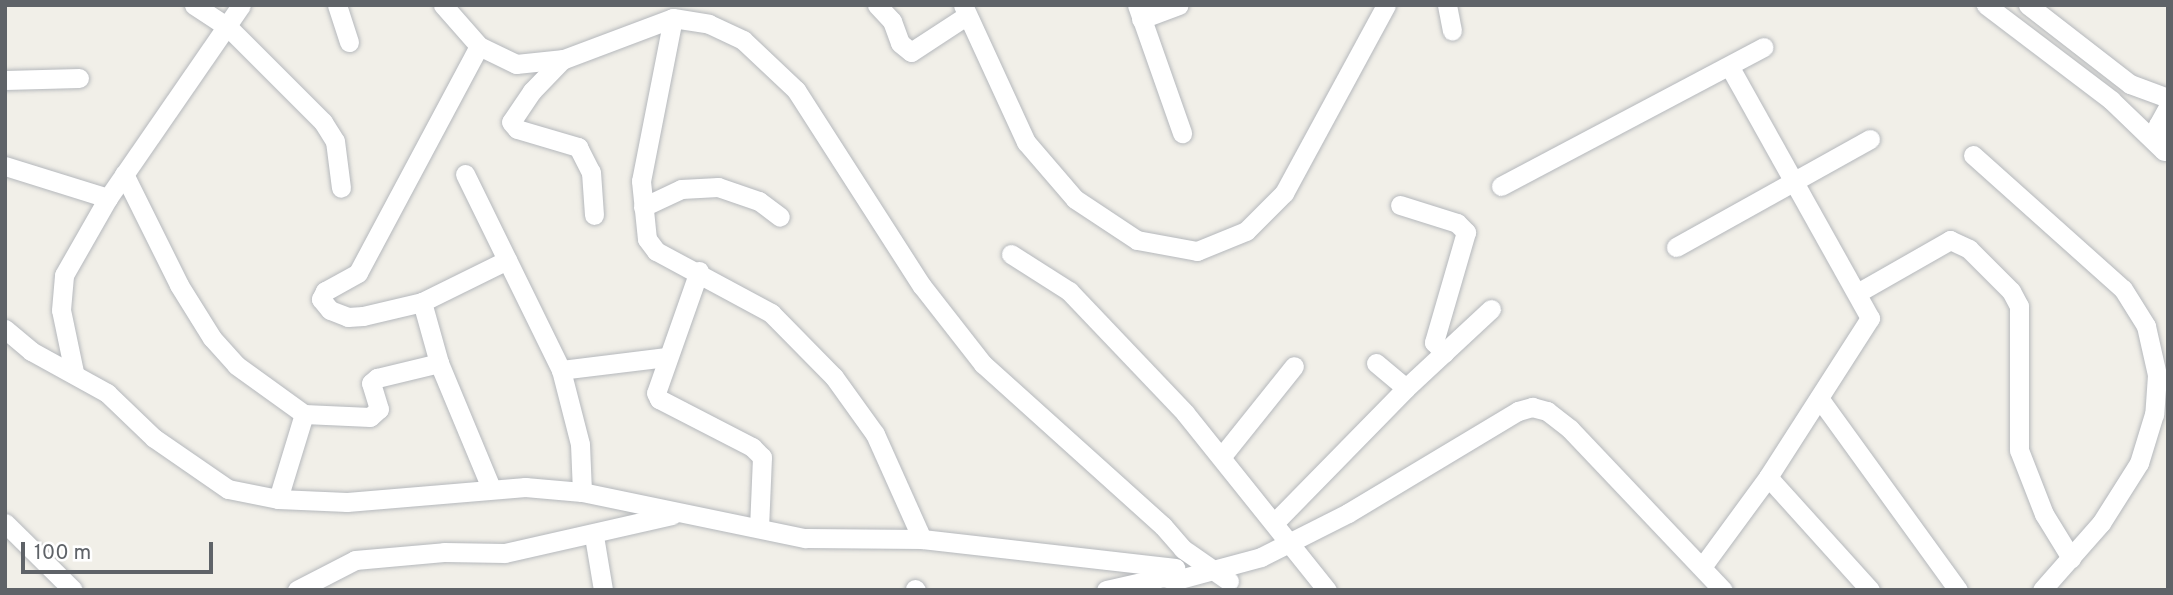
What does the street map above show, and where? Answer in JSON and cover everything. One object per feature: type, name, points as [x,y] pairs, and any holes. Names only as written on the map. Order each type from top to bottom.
[{"type":"street","points":[[194,5],[229,28],[330,132],[341,188]]},
{"type":"street","points":[[74,372],[61,310],[62,284],[79,243],[124,174],[229,28],[241,5]]},
{"type":"street","points":[[337,5],[349,42]]},
{"type":"street","points":[[443,5],[479,46],[516,64],[564,59],[673,18],[724,29],[775,66],[796,90],[961,339],[1010,389],[1218,572]]},
{"type":"street","points":[[877,5],[911,52],[964,10],[1026,142],[1075,199],[1136,240],[1197,251],[1246,232],[1284,193],[1386,5]]},
{"type":"street","points":[[1179,5],[1139,12],[1182,133]]},
{"type":"street","points":[[1447,5],[1452,31]]},
{"type":"street","points":[[1986,5],[2111,100],[2165,153]]},
{"type":"street","points":[[2028,5],[2130,84],[2168,97]]},
{"type":"street","points":[[673,18],[640,181],[643,228],[656,251],[699,271],[771,313],[834,377],[875,434],[922,539]]},
{"type":"street","points":[[479,46],[358,273],[325,291],[321,299],[330,310],[348,317],[422,302],[507,260]]},
{"type":"street","points":[[1500,186],[1764,47]]},
{"type":"street","points":[[564,59],[532,91],[511,122],[517,129],[578,147],[591,172],[594,215]]},
{"type":"street","points":[[1702,567],[1768,477],[1870,322],[1859,292],[1730,66]]},
{"type":"street","points":[[5,80],[79,78]]},
{"type":"street","points":[[2165,153],[2158,125],[2168,107]]},
{"type":"street","points":[[1676,247],[1870,139]]},
{"type":"street","points":[[1973,155],[2123,289],[2138,309],[2153,352],[2156,404],[2139,463],[2101,523],[2042,590]]},
{"type":"street","points":[[5,166],[108,198]]},
{"type":"street","points":[[124,174],[179,285],[212,338],[236,365],[304,414],[370,416],[379,409],[371,383],[377,378],[439,363]]},
{"type":"street","points":[[465,174],[561,370],[580,444],[582,492]]},
{"type":"street","points":[[643,207],[681,189],[718,187],[759,201],[780,217]]},
{"type":"street","points":[[1400,205],[1457,223],[1465,232],[1434,342],[1444,353]]},
{"type":"street","points":[[1859,292],[1950,240],[1969,249],[2011,291],[2019,306],[2019,450],[2044,514],[2071,558]]},
{"type":"street","points":[[1011,254],[1069,291],[1222,456],[1327,590]]},
{"type":"street","points":[[699,271],[656,393],[659,399],[752,447],[762,457],[759,528]]},
{"type":"street","points":[[422,302],[439,363],[491,488]]},
{"type":"street","points":[[1275,522],[1406,387],[1491,309]]},
{"type":"street","points":[[5,329],[31,351],[74,372],[107,393],[154,438],[228,489],[278,499],[347,502],[491,488],[582,492],[675,514],[805,538],[922,539],[1115,559],[1169,572],[1175,580],[1218,572],[1292,543],[1509,415],[1532,407],[1547,411],[1570,429],[1723,590]]},
{"type":"street","points":[[561,370],[667,357]]},
{"type":"street","points":[[1376,363],[1406,387]]},
{"type":"street","points":[[1222,456],[1294,366]]},
{"type":"street","points":[[1819,398],[1958,590]]},
{"type":"street","points":[[278,499],[304,414]]},
{"type":"street","points":[[1768,477],[1870,590]]},
{"type":"street","points":[[296,590],[355,560],[444,552],[505,553],[594,536],[675,514]]},
{"type":"street","points":[[5,523],[69,589]]},
{"type":"street","points":[[594,536],[603,590]]},
{"type":"street","points":[[1085,556],[1116,587]]},
{"type":"street","points":[[1115,559],[1124,570],[1116,587]]},
{"type":"street","points":[[1116,587],[1169,572]]}]
